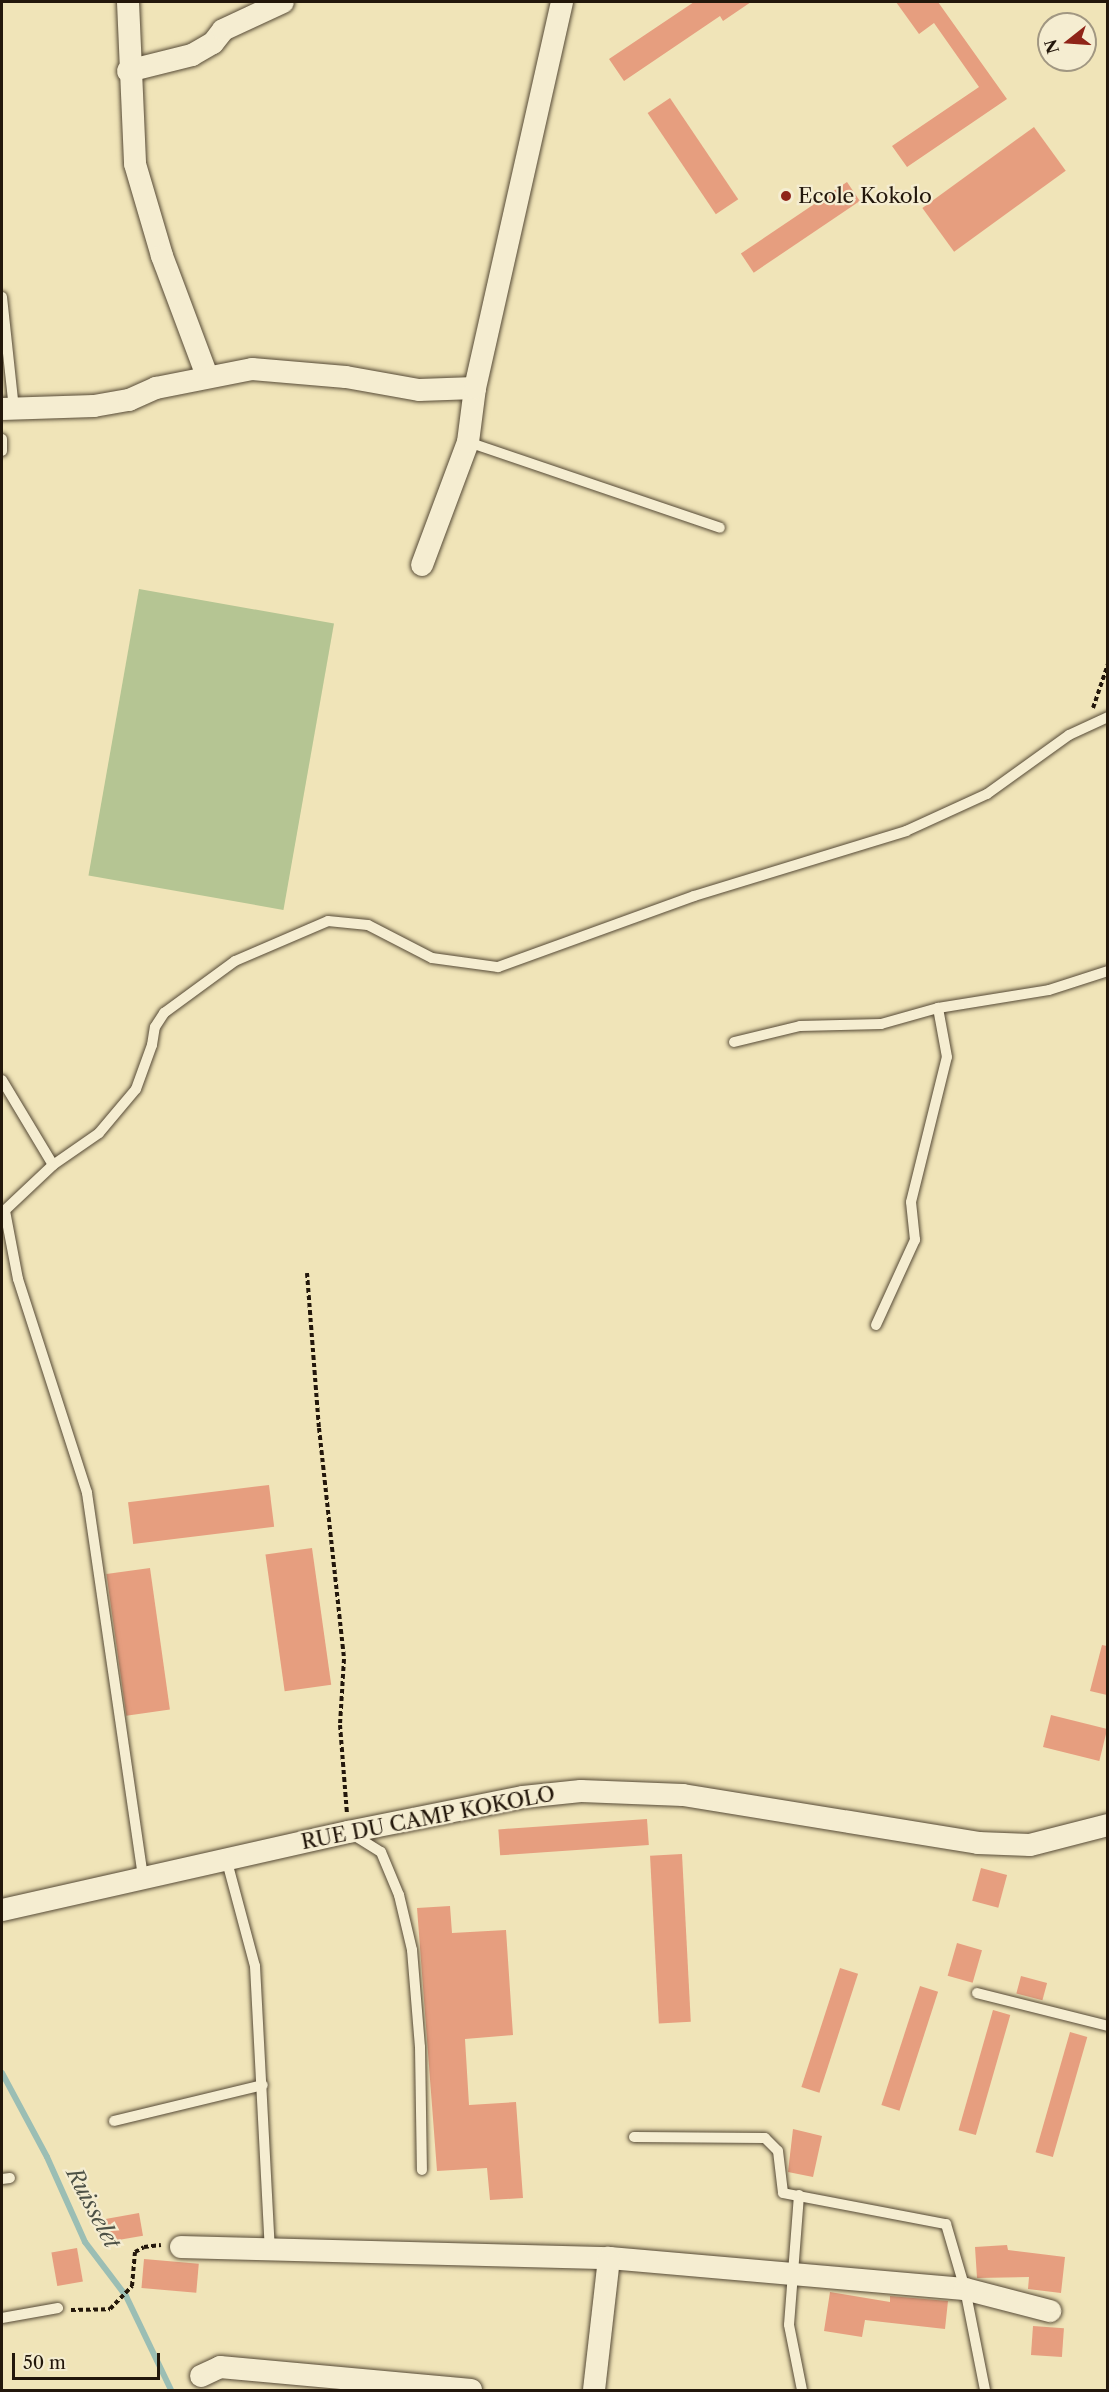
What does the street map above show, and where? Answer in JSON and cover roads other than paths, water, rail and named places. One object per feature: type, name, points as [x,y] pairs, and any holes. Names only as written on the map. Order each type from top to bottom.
[{"type":"street","points":[[128,2],[131,25],[128,71],[135,164],[162,256],[207,376]]},
{"type":"street","points":[[128,71],[192,55],[213,43],[223,30],[283,2]]},
{"type":"street","points":[[422,565],[468,442],[475,388],[562,2]]},
{"type":"street","points":[[8,409],[94,406],[207,376],[252,369],[295,371],[419,390],[475,388]]},
{"type":"street","name":"RUE DU CAMP KOKOLO","points":[[2,1910],[348,1832],[523,1797],[581,1791],[683,1794],[978,1843],[1030,1845],[1107,1825]]},
{"type":"street","points":[[181,2247],[609,2258],[965,2289],[1050,2311]]},
{"type":"street","points":[[594,2391],[609,2258]]},
{"type":"street","points":[[201,2376],[220,2367],[471,2391]]},
{"type":"lane","points":[[2,297],[8,409]]},
{"type":"lane","points":[[2,439],[2,451]]},
{"type":"lane","points":[[468,442],[720,528]]},
{"type":"lane","points":[[143,1878],[87,1493],[25,1302],[4,1212],[53,1165],[99,1133],[136,1089],[152,1045],[154,1027],[164,1013],[235,961],[328,921],[368,926],[432,958],[498,967],[694,896],[915,827],[987,794],[1089,724],[1107,717]]},
{"type":"lane","points":[[734,1042],[800,1026],[881,1024],[938,1008],[1049,990],[1107,971]]},
{"type":"lane","points":[[876,1325],[915,1240],[911,1202],[947,1057],[938,1008]]},
{"type":"lane","points":[[2,1080],[53,1165]]},
{"type":"lane","points":[[348,1832],[381,1852],[399,1895],[412,1950],[422,2170]]},
{"type":"lane","points":[[226,1858],[255,1966],[270,2248]]},
{"type":"lane","points":[[977,1993],[1107,2026]]},
{"type":"lane","points":[[114,2121],[263,2085]]},
{"type":"lane","points":[[634,2137],[765,2138],[778,2151],[783,2193],[799,2194],[946,2224],[965,2289],[985,2391]]},
{"type":"lane","points":[[799,2194],[795,2274],[789,2325],[802,2391]]},
{"type":"lane","points":[[2,2318],[58,2308]]},
{"type":"waterway","name":"Ruisselet","points":[[2,2073],[47,2157],[85,2242],[126,2296],[171,2390]]},
{"type":"place","name":"Ecole Kokolo","points":[[786,196]]}]
